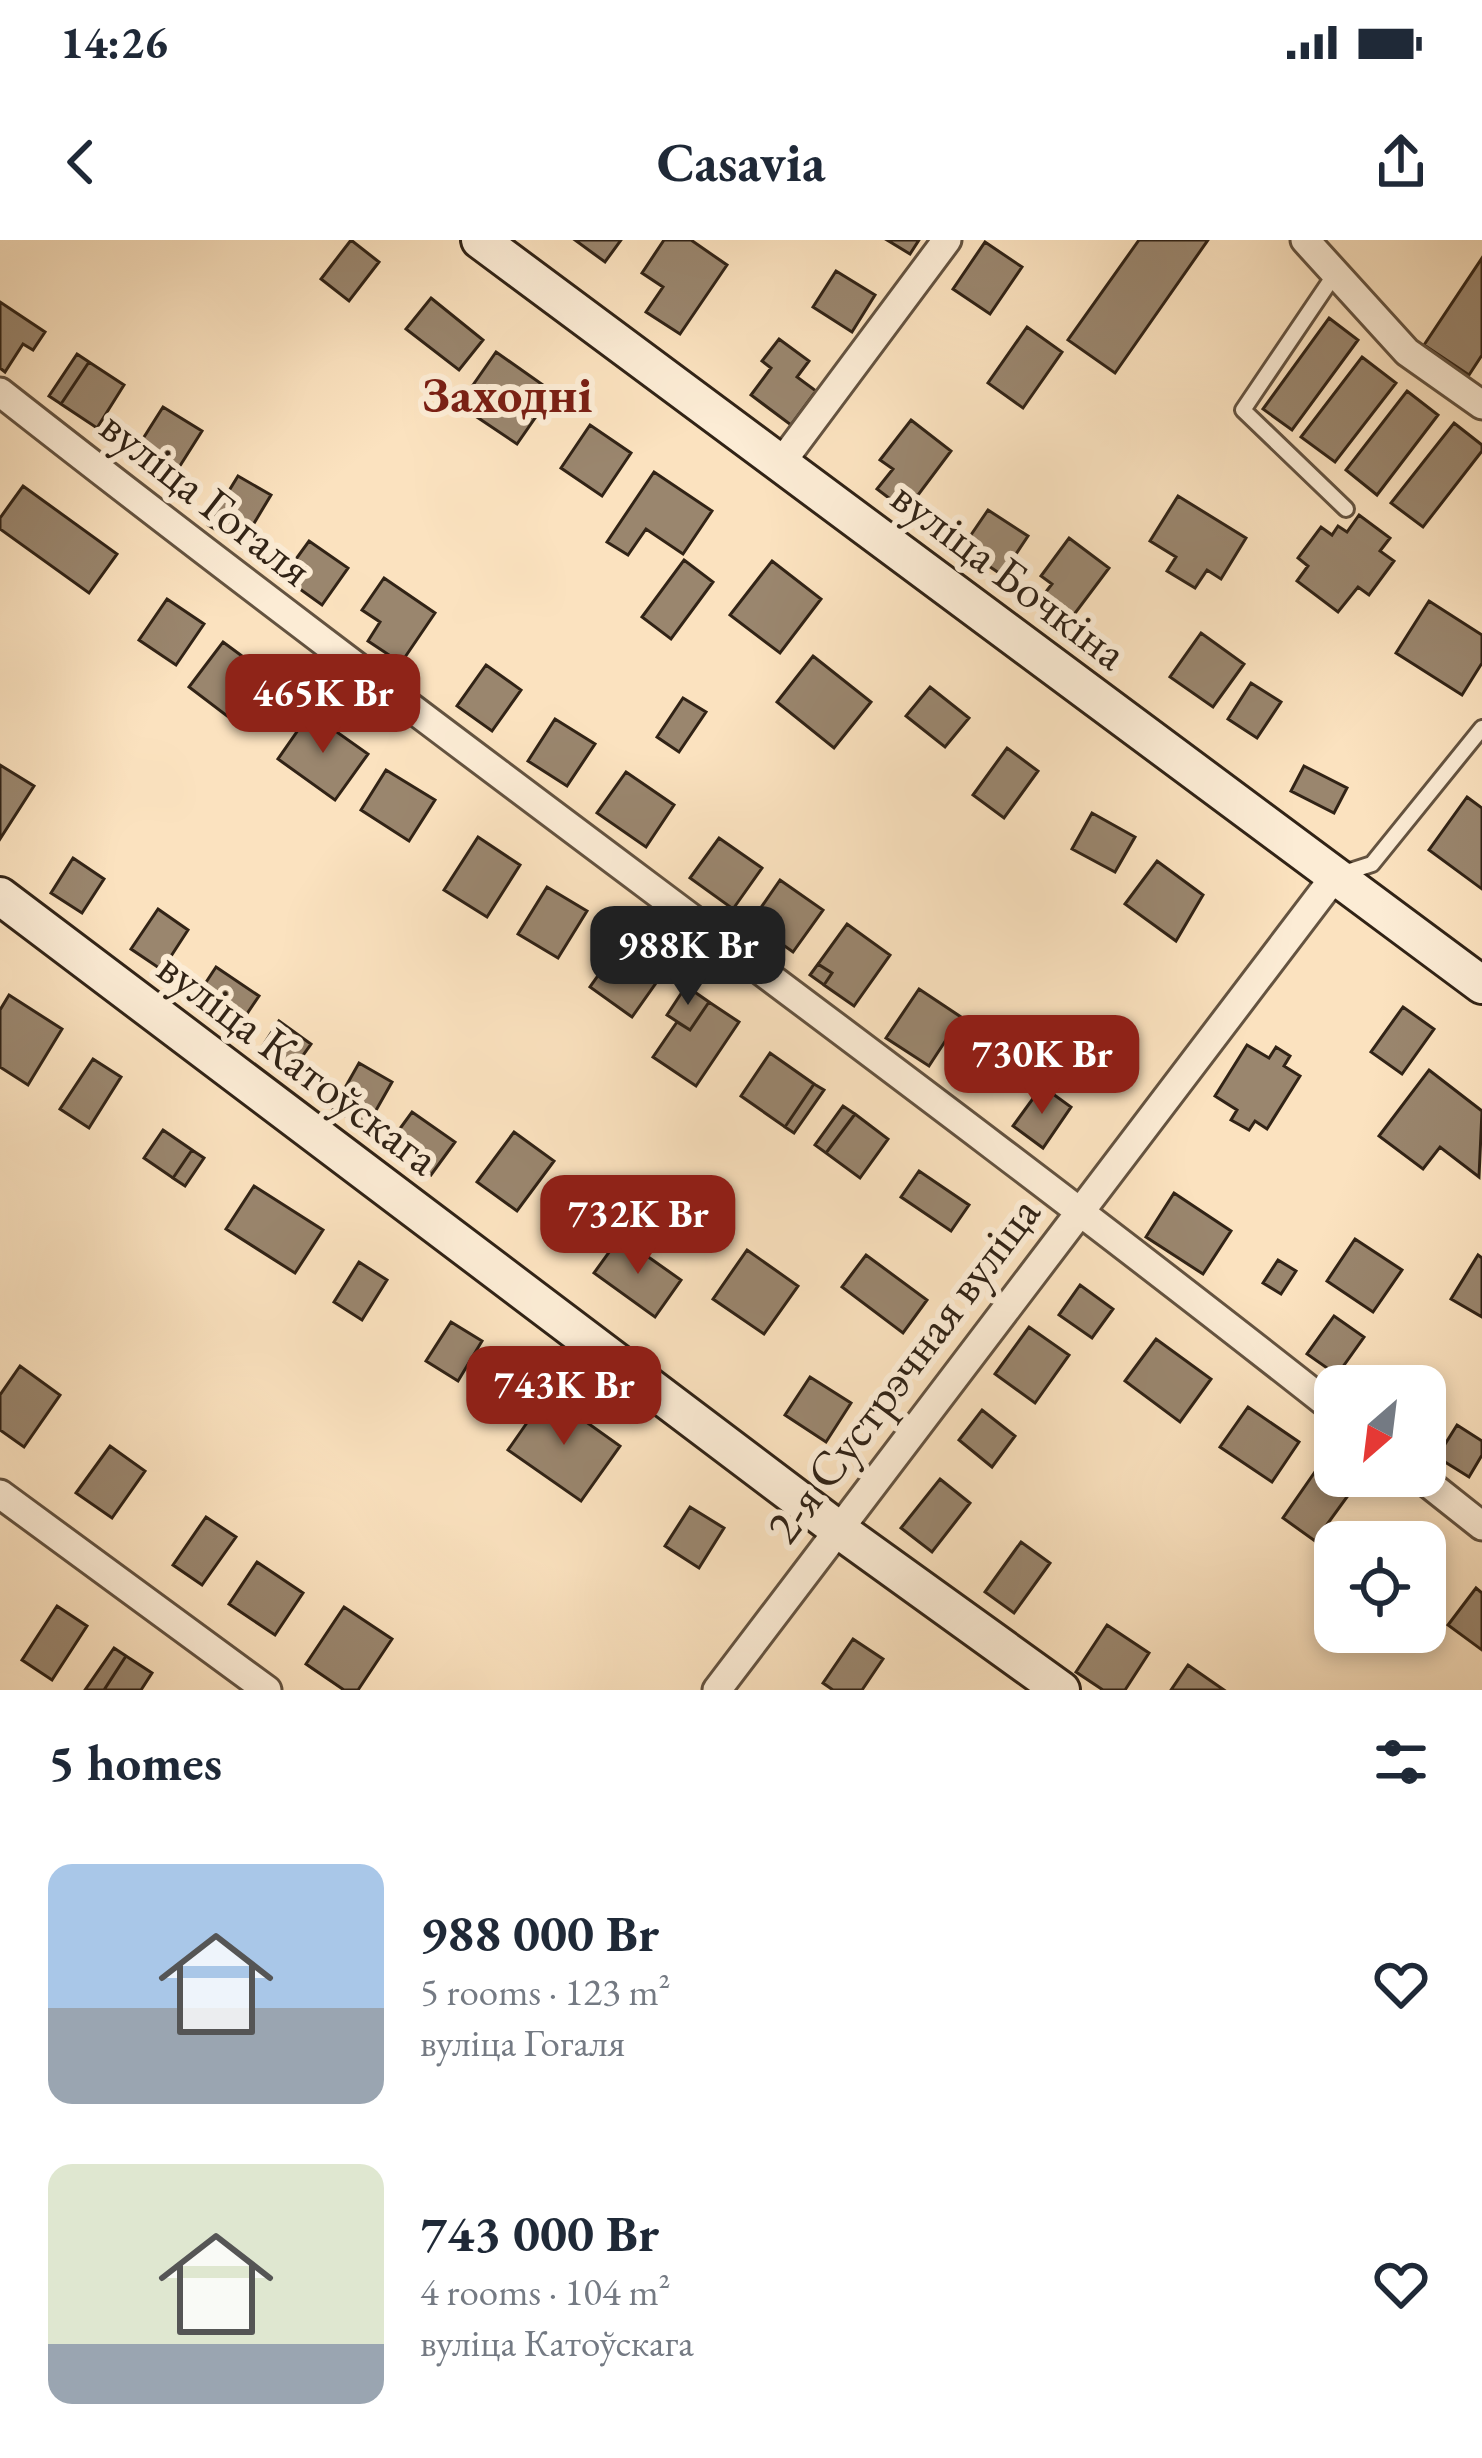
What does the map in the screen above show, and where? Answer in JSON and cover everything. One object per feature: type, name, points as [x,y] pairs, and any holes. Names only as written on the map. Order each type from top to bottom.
[{"type":"street","name":"вуліца Бочкіна","points":[[480,240],[1482,985]]},
{"type":"street","points":[[781,463],[946,240]]},
{"type":"street","points":[[1305,240],[1407,352],[1482,405]]},
{"type":"street","name":"вуліца Гогаля","points":[[0,392],[286,617],[1079,1208],[1314,1393]]},
{"type":"street","name":"2-я Сустрэчная вуліца","points":[[717,1690],[1336,875]]},
{"type":"street","name":"вуліца Катоўскага","points":[[0,896],[839,1530],[1061,1690]]},
{"type":"street","points":[[0,1494],[267,1690]]},
{"type":"street","points":[[1445,1497],[1482,1526]]},
{"type":"lane","points":[[1336,271],[1243,410],[1346,509]]},
{"type":"lane","points":[[1336,875],[1372,864],[1482,728]]},
{"type":"building","points":[[351,240],[379,262],[349,301],[321,279]]},
{"type":"building","points":[[575,240],[621,240],[605,262]]},
{"type":"building","points":[[664,240],[691,240],[727,265],[680,334],[646,312],[663,287],[642,273]]},
{"type":"building","points":[[887,240],[919,240],[910,254]]},
{"type":"building","points":[[1139,240],[1208,240],[1115,373],[1068,340]]},
{"type":"building","points":[[985,242],[1022,267],[990,314],[953,289]]},
{"type":"building","points":[[1482,258],[1482,355],[1469,375],[1424,345]]},
{"type":"building","points":[[836,271],[875,295],[852,332],[813,307]]},
{"type":"building","points":[[431,298],[483,340],[459,370],[406,329]]},
{"type":"building","points":[[0,302],[45,332],[33,350],[23,344],[5,372],[0,368]]},
{"type":"building","points":[[1329,318],[1358,340],[1292,430],[1263,409]]},
{"type":"building","points":[[1027,327],[1062,352],[1023,408],[988,383]]},
{"type":"building","points":[[779,339],[809,361],[797,377],[816,391],[791,425],[751,395],[771,368],[762,361]]},
{"type":"building","points":[[496,352],[553,392],[517,444],[459,405]]},
{"type":"building","points":[[77,354],[89,362],[61,404],[49,396]]},
{"type":"building","points":[[1362,357],[1396,383],[1335,462],[1301,437]]},
{"type":"building","points":[[89,362],[124,385],[97,428],[61,404]]},
{"type":"building","points":[[1407,391],[1438,415],[1377,495],[1346,470]]},
{"type":"building","points":[[163,407],[202,431],[171,480],[132,456]]},
{"type":"building","points":[[911,420],[951,451],[906,511],[877,489],[893,469],[880,460]]},
{"type":"building","points":[[1454,423],[1482,445],[1482,451],[1423,527],[1391,503]]},
{"type":"building","points":[[590,425],[631,453],[602,496],[561,468]]},
{"type":"building","points":[[654,472],[712,511],[683,554],[646,529],[628,555],[607,542]]},
{"type":"building","points":[[238,476],[271,495],[241,545],[208,525]]},
{"type":"building","points":[[23,486],[117,554],[89,593],[0,529],[0,518]]},
{"type":"building","points":[[1178,496],[1246,538],[1221,579],[1207,570],[1195,588],[1167,571],[1176,557],[1150,541]]},
{"type":"building","points":[[988,510],[1028,536],[1002,575],[962,548]]},
{"type":"building","points":[[1359,515],[1390,538],[1380,551],[1394,561],[1369,595],[1358,587],[1338,612],[1297,581],[1308,566],[1298,558],[1321,527],[1332,535],[1338,526],[1347,532]]},
{"type":"building","points":[[1069,538],[1109,568],[1064,628],[1035,606],[1052,584],[1041,576]]},
{"type":"building","points":[[309,541],[348,568],[322,605],[283,577]]},
{"type":"building","points":[[684,560],[713,582],[671,639],[642,617]]},
{"type":"building","points":[[772,561],[821,599],[780,653],[730,615]]},
{"type":"building","points":[[384,578],[435,613],[401,663],[368,641],[380,622],[362,610]]},
{"type":"building","points":[[167,599],[204,624],[176,665],[139,640]]},
{"type":"building","points":[[1429,601],[1482,635],[1482,663],[1462,695],[1396,653]]},
{"type":"building","points":[[1201,633],[1244,664],[1213,707],[1170,677]]},
{"type":"building","points":[[223,642],[269,676],[235,722],[189,687]]},
{"type":"building","points":[[813,656],[871,702],[834,748],[777,702]]},
{"type":"building","points":[[486,665],[521,690],[492,731],[457,706]]},
{"type":"building","points":[[1251,683],[1281,702],[1257,738],[1228,719]]},
{"type":"building","points":[[930,687],[969,718],[945,747],[906,716]]},
{"type":"building","points":[[683,698],[706,712],[679,752],[657,737]]},
{"type":"building","points":[[310,713],[368,754],[335,800],[278,759]]},
{"type":"building","points":[[555,719],[595,744],[567,786],[528,761]]},
{"type":"building","points":[[1007,748],[1038,771],[1004,818],[973,795]]},
{"type":"building","points":[[0,765],[34,786],[0,839]]},
{"type":"building","points":[[1304,766],[1347,788],[1334,813],[1291,791]]},
{"type":"building","points":[[386,770],[435,800],[409,841],[361,810]]},
{"type":"building","points":[[626,772],[674,805],[646,847],[597,813]]},
{"type":"building","points":[[1467,797],[1482,808],[1482,889],[1429,850]]},
{"type":"building","points":[[1092,813],[1135,837],[1115,872],[1072,849]]},
{"type":"building","points":[[478,837],[520,865],[487,917],[444,890]]},
{"type":"building","points":[[719,838],[762,868],[733,909],[690,878]]},
{"type":"building","points":[[73,858],[104,879],[82,913],[51,893]]},
{"type":"building","points":[[1157,861],[1203,895],[1176,941],[1125,904]]},
{"type":"building","points":[[780,880],[823,910],[793,952],[751,922]]},
{"type":"building","points":[[547,887],[587,911],[558,958],[518,934]]},
{"type":"building","points":[[158,909],[188,930],[162,970],[131,949]]},
{"type":"building","points":[[847,924],[890,955],[854,1006],[824,985],[832,973],[818,964]]},
{"type":"building","points":[[621,943],[663,973],[632,1017],[590,987]]},
{"type":"building","points":[[818,964],[832,973],[824,985],[810,975]]},
{"type":"building","points":[[216,967],[259,996],[238,1027],[195,999]]},
{"type":"building","points":[[686,986],[709,1002],[690,1030],[667,1015]]},
{"type":"building","points":[[919,989],[961,1017],[929,1066],[886,1038]]},
{"type":"building","points":[[9,995],[62,1029],[28,1085],[0,1067],[0,1010]]},
{"type":"building","points":[[709,1002],[739,1022],[696,1086],[653,1057],[677,1022],[690,1030]]},
{"type":"building","points":[[1403,1007],[1434,1029],[1402,1074],[1371,1052]]},
{"type":"building","points":[[279,1021],[311,1044],[289,1075],[258,1053]]},
{"type":"building","points":[[1247,1045],[1269,1058],[1276,1047],[1290,1056],[1284,1066],[1300,1076],[1267,1129],[1255,1121],[1249,1130],[1231,1120],[1237,1110],[1215,1096]]},
{"type":"building","points":[[770,1053],[814,1084],[785,1127],[741,1096]]},
{"type":"building","points":[[93,1059],[121,1077],[89,1128],[60,1109]]},
{"type":"building","points":[[359,1063],[392,1082],[366,1128],[333,1109]]},
{"type":"building","points":[[1429,1070],[1482,1111],[1479,1177],[1440,1147],[1423,1169],[1379,1136]]},
{"type":"building","points":[[814,1084],[824,1090],[794,1133],[785,1127]]},
{"type":"building","points":[[1042,1086],[1071,1107],[1043,1148],[1013,1126]]},
{"type":"building","points":[[843,1106],[855,1114],[826,1153],[815,1145]]},
{"type":"building","points":[[412,1112],[455,1142],[431,1175],[388,1145]]},
{"type":"building","points":[[855,1114],[888,1139],[860,1178],[826,1153]]},
{"type":"building","points":[[163,1130],[192,1150],[173,1178],[144,1158]]},
{"type":"building","points":[[514,1132],[554,1161],[517,1211],[477,1182]]},
{"type":"building","points":[[192,1150],[204,1158],[185,1186],[173,1178]]},
{"type":"building","points":[[919,1171],[969,1205],[951,1231],[901,1197]]},
{"type":"building","points":[[254,1186],[323,1230],[295,1273],[226,1229]]},
{"type":"building","points":[[1174,1193],[1231,1231],[1203,1274],[1146,1237]]},
{"type":"building","points":[[620,1237],[681,1280],[655,1317],[594,1273]]},
{"type":"building","points":[[1355,1239],[1402,1270],[1373,1312],[1327,1281]]},
{"type":"building","points":[[747,1250],[798,1286],[764,1334],[713,1299]]},
{"type":"building","points":[[866,1255],[927,1300],[903,1333],[842,1287]]},
{"type":"building","points":[[1478,1255],[1482,1258],[1482,1317],[1451,1299]]},
{"type":"building","points":[[1278,1260],[1296,1271],[1281,1294],[1263,1283]]},
{"type":"building","points":[[359,1262],[387,1280],[362,1320],[334,1302]]},
{"type":"building","points":[[1080,1285],[1113,1309],[1092,1338],[1059,1315]]},
{"type":"building","points":[[1334,1316],[1364,1337],[1344,1365],[1323,1365],[1307,1354]]},
{"type":"building","points":[[451,1322],[482,1341],[458,1381],[426,1361]]},
{"type":"building","points":[[1029,1327],[1069,1355],[1035,1403],[995,1374]]},
{"type":"building","points":[[1156,1339],[1211,1379],[1180,1422],[1125,1381]]},
{"type":"building","points":[[20,1366],[60,1395],[24,1447],[0,1430],[0,1395]]},
{"type":"building","points":[[810,1377],[851,1403],[826,1442],[785,1415]]},
{"type":"building","points":[[547,1394],[620,1446],[581,1501],[508,1450]]},
{"type":"building","points":[[1248,1407],[1299,1442],[1272,1482],[1220,1447]]},
{"type":"building","points":[[982,1410],[1015,1436],[992,1467],[959,1440]]},
{"type":"building","points":[[1457,1425],[1482,1441],[1482,1455],[1469,1477],[1446,1463],[1446,1443]]},
{"type":"building","points":[[110,1446],[145,1471],[112,1518],[76,1493]]},
{"type":"building","points":[[1314,1473],[1314,1497],[1347,1497],[1330,1521],[1314,1521],[1314,1540],[1283,1518]]},
{"type":"building","points":[[940,1479],[970,1503],[932,1552],[901,1528]]},
{"type":"building","points":[[690,1507],[724,1528],[699,1568],[665,1546]]},
{"type":"building","points":[[206,1517],[236,1537],[202,1585],[173,1565]]},
{"type":"building","points":[[1021,1542],[1050,1563],[1014,1613],[985,1592]]},
{"type":"building","points":[[257,1562],[303,1593],[275,1635],[229,1604]]},
{"type":"building","points":[[1476,1588],[1482,1593],[1482,1650],[1448,1625]]},
{"type":"building","points":[[57,1606],[87,1626],[52,1680],[22,1660]]},
{"type":"building","points":[[344,1607],[392,1639],[358,1690],[344,1690],[306,1664]]},
{"type":"building","points":[[1107,1625],[1149,1653],[1125,1690],[1103,1690],[1076,1672]]},
{"type":"building","points":[[853,1639],[883,1659],[862,1690],[833,1690],[823,1683]]},
{"type":"building","points":[[114,1648],[126,1656],[104,1690],[85,1690]]},
{"type":"building","points":[[126,1656],[152,1673],[141,1690],[104,1690]]},
{"type":"building","points":[[1188,1665],[1224,1690],[1171,1690]]},
{"type":"district","name":"Заходні","points":[[507,394]]}]
